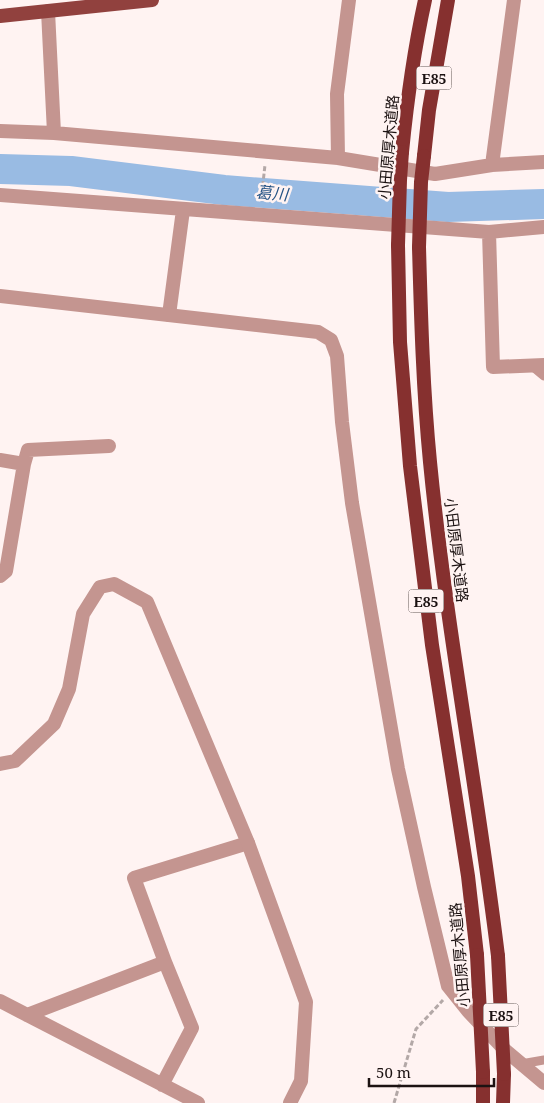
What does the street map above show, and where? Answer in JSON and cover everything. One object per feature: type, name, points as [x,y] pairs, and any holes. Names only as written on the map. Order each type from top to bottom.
[{"type":"highway","name":"小田原厚木道路","points":[[425,0],[419,25],[402,152],[398,245],[400,342],[410,466],[432,645],[468,876],[477,955],[483,1072],[482,1103]]},
{"type":"highway","name":"小田原厚木道路","points":[[448,0],[429,110],[421,182],[419,247],[421,336],[430,462],[452,640],[486,862],[498,956],[504,1074],[503,1103]]},
{"type":"main road","points":[[0,16],[152,0]]},
{"type":"street","points":[[338,158],[337,94],[350,0]]},
{"type":"street","points":[[492,165],[514,0]]},
{"type":"street","points":[[48,11],[54,133]]},
{"type":"street","points":[[0,131],[54,133],[338,158],[435,174],[492,165],[544,162]]},
{"type":"street","points":[[0,195],[489,232],[544,227]]},
{"type":"street","points":[[169,315],[183,210]]},
{"type":"street","points":[[489,232],[493,367],[538,365]]},
{"type":"street","points":[[0,296],[318,332],[331,340],[337,356],[342,422],[352,503],[398,769],[448,986],[474,1017],[544,1084]]},
{"type":"street","points":[[2,572],[28,450],[109,446]]},
{"type":"street","points":[[0,460],[24,464]]},
{"type":"street","points":[[0,764],[15,761],[54,724],[69,689],[83,614],[100,587],[114,584],[147,602],[248,843],[306,1002],[301,1081],[290,1103]]},
{"type":"street","points":[[162,1085],[192,1028],[134,878],[248,843]]},
{"type":"street","points":[[28,1015],[165,962]]},
{"type":"street","points":[[0,1001],[198,1103]]},
{"type":"lane","points":[[538,365],[544,376]]},
{"type":"lane","points":[[521,1064],[544,1060]]},
{"type":"path","points":[[261,205],[265,162]]},
{"type":"path","points":[[394,1103],[416,1029],[451,990]]},
{"type":"waterway","name":"葛川","points":[[0,169],[71,171],[224,190],[448,207],[544,204]]}]
